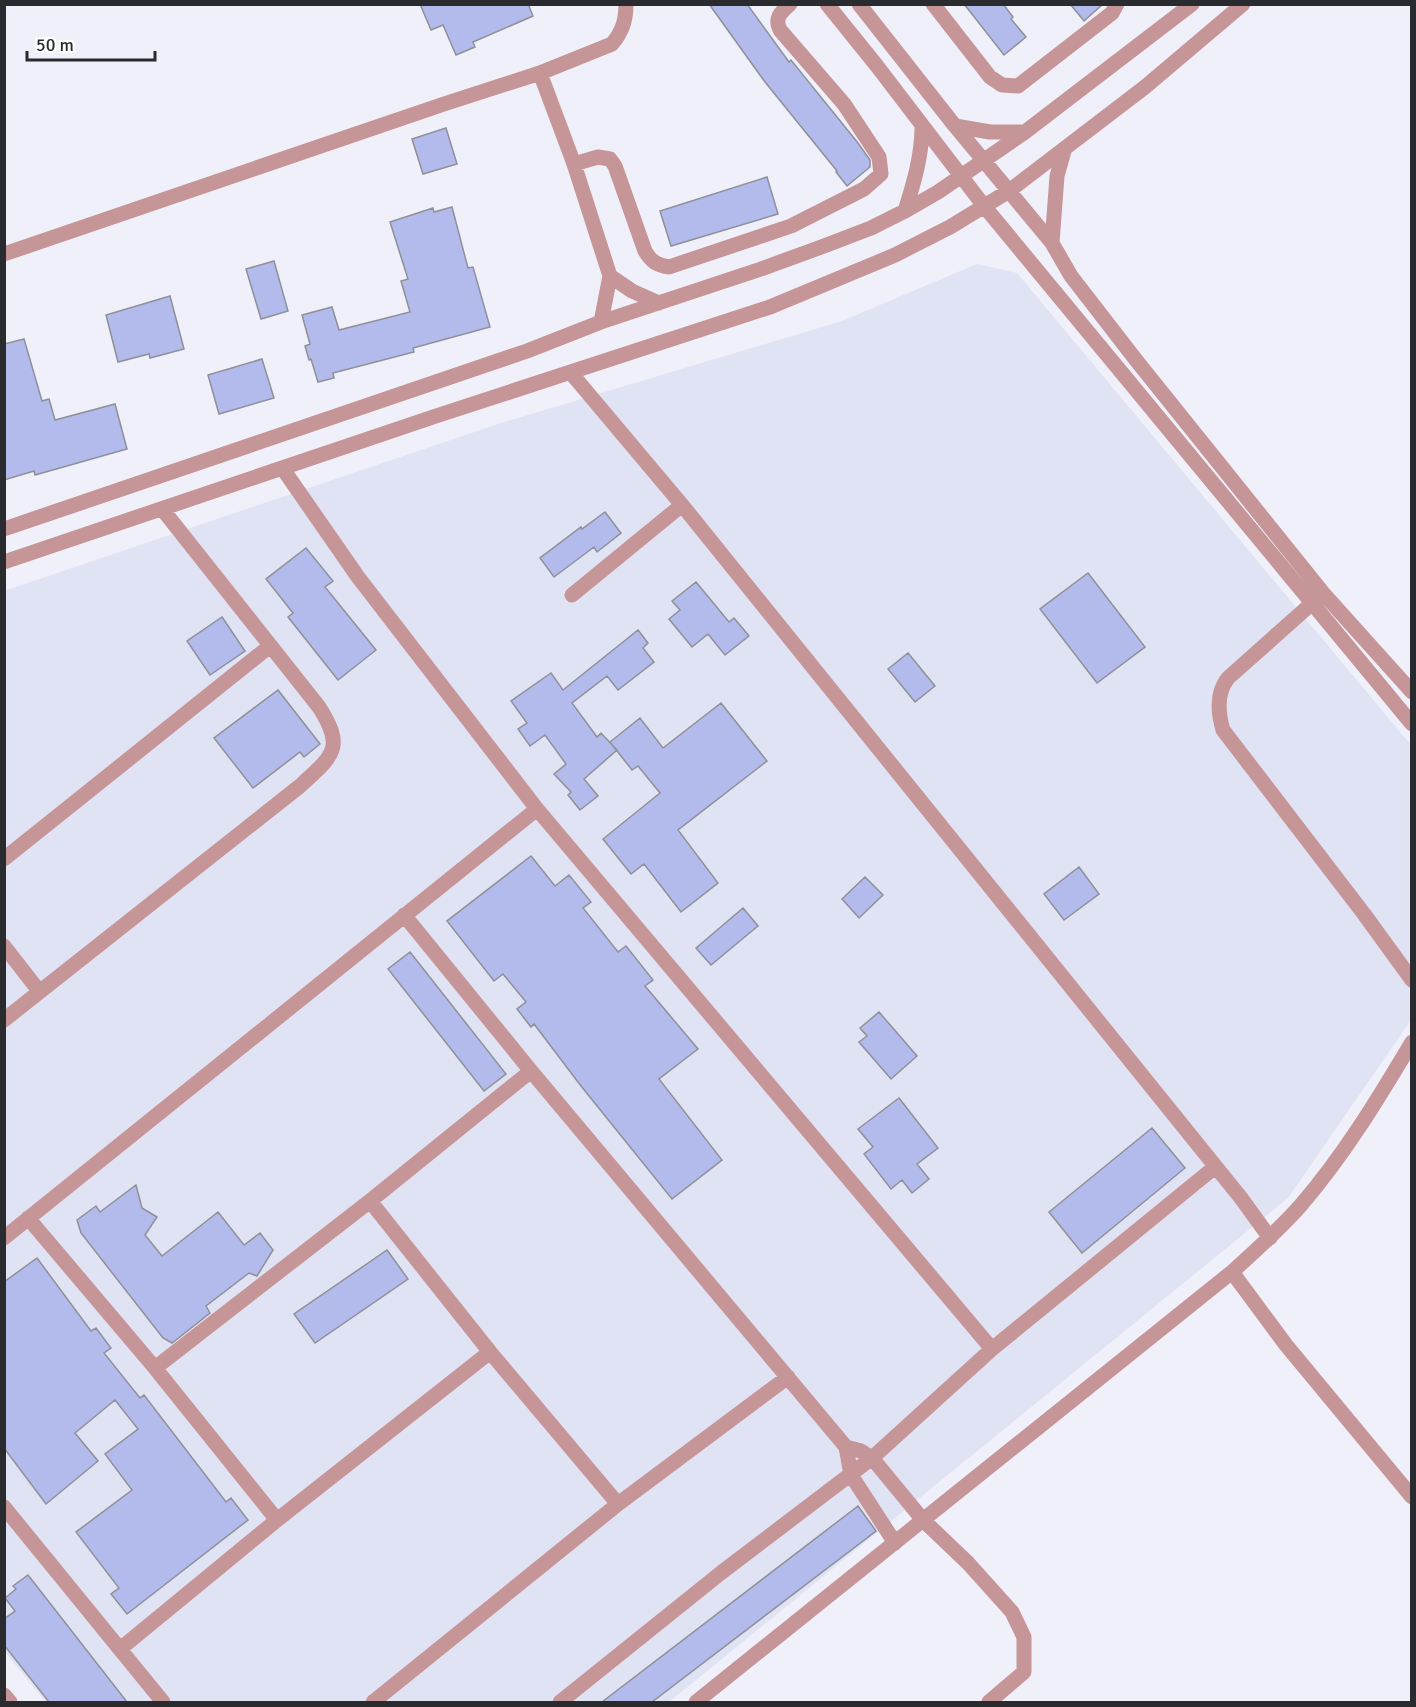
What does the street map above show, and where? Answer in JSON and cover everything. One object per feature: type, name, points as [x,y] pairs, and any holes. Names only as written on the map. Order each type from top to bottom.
[{"type":"street","points":[[4,254],[444,104],[540,74],[612,44],[620,34],[626,18],[626,4]]},
{"type":"street","points":[[574,164],[598,157],[610,159],[615,166],[645,251],[650,260],[658,265],[669,267],[791,226],[864,189],[881,174],[879,157],[844,104],[780,30],[777,24],[778,18],[790,4]]},
{"type":"street","points":[[828,4],[984,206],[1412,724]]},
{"type":"street","points":[[859,4],[955,126],[1052,243],[1071,276],[1136,360],[1323,593],[1412,692]]},
{"type":"street","points":[[933,4],[990,77],[1002,85],[1018,86],[1112,13],[1117,4]]},
{"type":"street","points":[[7,557],[163,510],[770,307],[895,255],[950,227],[1009,191],[1064,151],[1243,4]]},
{"type":"street","points":[[4,529],[504,359],[601,322],[871,228],[939,192],[1025,132],[1183,7]]},
{"type":"street","points":[[540,74],[574,164],[610,276],[601,322]]},
{"type":"street","points":[[904,211],[918,171],[922,126]]},
{"type":"street","points":[[955,126],[990,132],[1025,132]]},
{"type":"street","points":[[1052,243],[1057,176],[1064,151]]},
{"type":"street","points":[[610,276],[632,291],[659,303]]},
{"type":"street","points":[[571,373],[682,505],[1270,1238]]},
{"type":"street","points":[[1206,475],[1222,465]]},
{"type":"street","points":[[283,469],[358,577],[537,809],[992,1349]]},
{"type":"street","points":[[572,595],[682,505]]},
{"type":"street","points":[[4,1020],[300,786],[329,759],[333,742],[330,724],[319,706],[163,510]]},
{"type":"street","points":[[1323,593],[1222,685],[1219,716],[1223,730],[1412,980]]},
{"type":"street","points":[[4,860],[270,646]]},
{"type":"street","points":[[4,1238],[537,809]]},
{"type":"street","points":[[404,915],[531,1071],[846,1447],[851,1475],[895,1543]]},
{"type":"street","points":[[4,946],[39,991]]},
{"type":"street","points":[[696,1702],[1232,1272],[1270,1238],[1301,1205],[1334,1164],[1375,1105],[1412,1042]]},
{"type":"street","points":[[155,1368],[370,1201],[531,1071]]},
{"type":"street","points":[[560,1702],[722,1572],[872,1458],[992,1349],[1215,1167]]},
{"type":"street","points":[[370,1201],[490,1352],[618,1504]]},
{"type":"street","points":[[28,1218],[155,1368],[277,1520]]},
{"type":"street","points":[[1232,1272],[1286,1345],[1412,1497]]},
{"type":"street","points":[[120,1649],[277,1520],[490,1352]]},
{"type":"street","points":[[373,1702],[618,1504],[788,1377]]},
{"type":"street","points":[[846,1447],[861,1451],[872,1458],[923,1520],[968,1563],[1012,1612],[1024,1637],[1024,1672],[989,1702]]},
{"type":"street","points":[[4,1507],[163,1702]]},
{"type":"street","points":[[4,1695],[10,1702]]},
{"type":"shaded area","points":[[977,264],[1017,273],[1411,745],[1411,1020],[1288,1198],[669,1702],[46,1702],[4,1651],[4,591],[501,423],[842,321]]},
{"type":"building","points":[[420,4],[528,4],[533,16],[473,42],[475,47],[456,55],[443,25],[431,30]]},
{"type":"building","points":[[709,4],[747,4],[789,62],[791,60],[858,143],[870,160],[870,167],[847,186],[765,82]]},
{"type":"building","points":[[964,4],[1003,4],[1013,17],[1011,19],[1026,37],[1004,55]]},
{"type":"building","points":[[1070,4],[1103,4],[1084,21]]},
{"type":"building","points":[[446,128],[457,164],[423,174],[412,139]]},
{"type":"building","points":[[767,177],[778,214],[671,246],[660,211]]},
{"type":"building","points":[[452,207],[468,268],[473,267],[490,327],[413,348],[414,352],[333,373],[334,378],[318,382],[305,346],[310,344],[302,315],[332,307],[339,330],[410,312],[401,281],[408,279],[390,222],[433,208],[434,212]]},
{"type":"building","points":[[274,261],[288,311],[261,319],[246,269]]},
{"type":"building","points":[[170,296],[184,349],[150,358],[149,354],[118,362],[106,315]]},
{"type":"building","points":[[24,339],[42,401],[49,399],[55,420],[115,404],[127,449],[35,475],[34,471],[4,480],[4,344]]},
{"type":"building","points":[[262,359],[274,398],[219,414],[208,375]]},
{"type":"building","points":[[605,512],[621,533],[597,552],[594,547],[554,577],[540,558]]},
{"type":"building","points":[[306,548],[333,581],[325,587],[376,650],[338,680],[288,617],[293,613],[266,579]]},
{"type":"building","points":[[1088,573],[1145,647],[1097,683],[1040,609]]},
{"type":"building","points":[[696,582],[729,622],[734,618],[749,636],[725,655],[708,634],[692,647],[669,619],[680,610],[672,601]]},
{"type":"building","points":[[222,617],[245,651],[210,675],[187,641]]},
{"type":"building","points":[[638,630],[648,643],[643,648],[654,662],[618,690],[607,676],[572,703],[597,737],[601,733],[617,750],[584,779],[598,796],[580,810],[568,795],[571,792],[554,774],[566,764],[545,735],[530,746],[518,729],[527,723],[511,701],[551,673],[563,690]]},
{"type":"building","points":[[908,653],[935,686],[915,702],[888,669]]},
{"type":"building","points":[[278,690],[320,744],[304,757],[300,752],[253,788],[214,738]]},
{"type":"building","points":[[721,703],[767,761],[678,830],[718,883],[681,912],[644,864],[631,874],[603,839],[660,793],[638,766],[632,770],[610,742],[640,718],[663,748]]},
{"type":"building","points":[[531,856],[555,886],[569,875],[591,902],[583,908],[618,952],[626,946],[653,980],[645,986],[698,1049],[659,1079],[722,1160],[672,1199],[534,1024],[531,1027],[517,1009],[526,1002],[503,974],[494,981],[447,921]]},
{"type":"building","points":[[1079,867],[1099,894],[1064,920],[1044,894]]},
{"type":"building","points":[[865,877],[883,895],[859,918],[842,899]]},
{"type":"building","points":[[743,908],[758,926],[711,965],[696,948]]},
{"type":"building","points":[[410,952],[506,1074],[484,1091],[388,969]]},
{"type":"building","points":[[879,1012],[917,1056],[891,1079],[859,1042],[867,1036],[860,1028]]},
{"type":"building","points":[[899,1098],[938,1148],[917,1164],[929,1179],[912,1193],[902,1180],[891,1189],[864,1154],[873,1147],[858,1129]]},
{"type":"building","points":[[1152,1128],[1185,1168],[1082,1253],[1049,1212]]},
{"type":"building","points":[[136,1185],[142,1208],[157,1217],[145,1235],[162,1256],[218,1212],[244,1245],[260,1233],[273,1250],[257,1276],[249,1273],[206,1306],[210,1313],[172,1343],[163,1338],[81,1233],[77,1220],[96,1206],[100,1212]]},
{"type":"building","points":[[387,1250],[408,1279],[315,1343],[294,1314]]},
{"type":"building","points":[[37,1258],[91,1331],[96,1328],[111,1348],[104,1353],[140,1398],[144,1395],[226,1502],[231,1498],[248,1520],[127,1614],[111,1594],[119,1588],[76,1532],[132,1490],[105,1454],[138,1429],[115,1400],[75,1433],[98,1461],[46,1504],[4,1448],[4,1282]]},
{"type":"building","points":[[858,1506],[876,1531],[652,1702],[602,1702]]},
{"type":"building","points":[[28,1575],[127,1702],[49,1702],[4,1645],[4,1619],[15,1611],[5,1598],[16,1589],[13,1586]]}]
